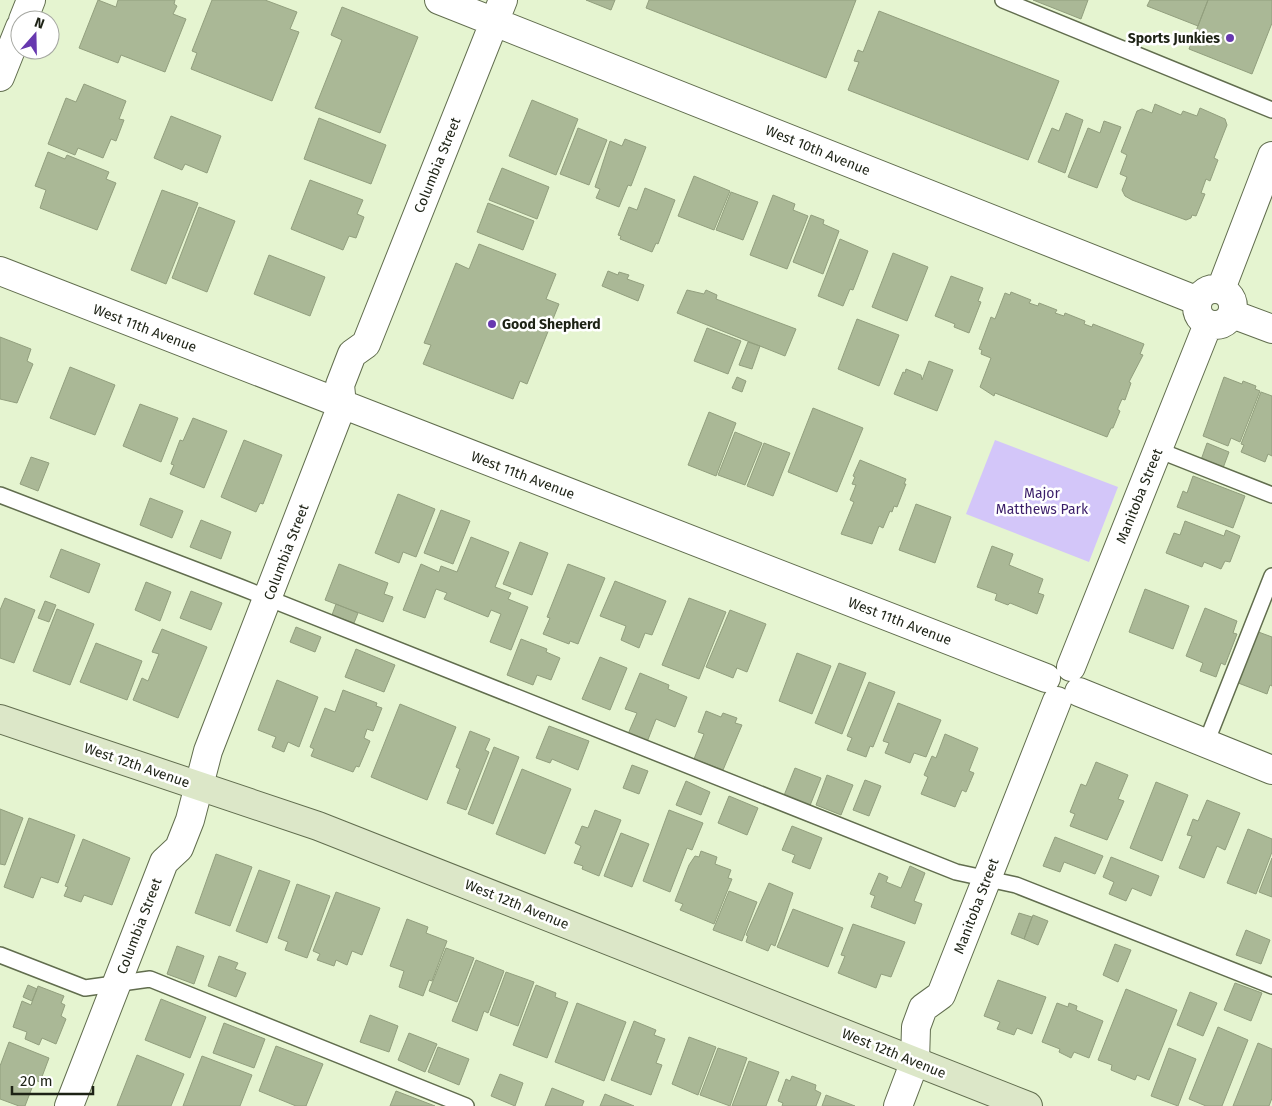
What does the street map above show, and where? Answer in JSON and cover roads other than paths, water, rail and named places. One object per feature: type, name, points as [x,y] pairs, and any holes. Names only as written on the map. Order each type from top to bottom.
[{"type":"street","name":"West 10th Avenue","points":[[439,0],[499,11],[1272,329]]},
{"type":"street","name":"Columbia Street","points":[[69,1106],[164,862],[180,848],[190,820],[208,751],[342,405],[340,386],[352,354],[366,344],[499,11]]},
{"type":"street","points":[[0,77],[10,42]]},
{"type":"street","name":"Manitoba Street","points":[[898,1106],[915,1061],[916,1027],[923,1008],[941,995],[1063,684],[1215,307],[1272,156]]},
{"type":"street","name":"West 11th Avenue","points":[[0,271],[1063,684],[1272,770]]},
{"type":"street","name":"West 12th Avenue","points":[[0,719],[318,826],[1028,1106]]},
{"type":"lane","points":[[1003,0],[1272,110]]},
{"type":"lane","points":[[1158,450],[1272,495]]},
{"type":"lane","points":[[0,495],[268,598],[956,872],[1016,885],[1272,986]]},
{"type":"lane","points":[[1206,743],[1272,576]]},
{"type":"lane","points":[[0,955],[85,988],[150,979],[466,1106]]},
{"type":"place","name":"Sports Junkies","points":[[1230,38]]},
{"type":"place","name":"Good Shepherd","points":[[492,324]]},
{"type":"park label","name":"Major Matthews Park","points":[[1042,502]]}]
